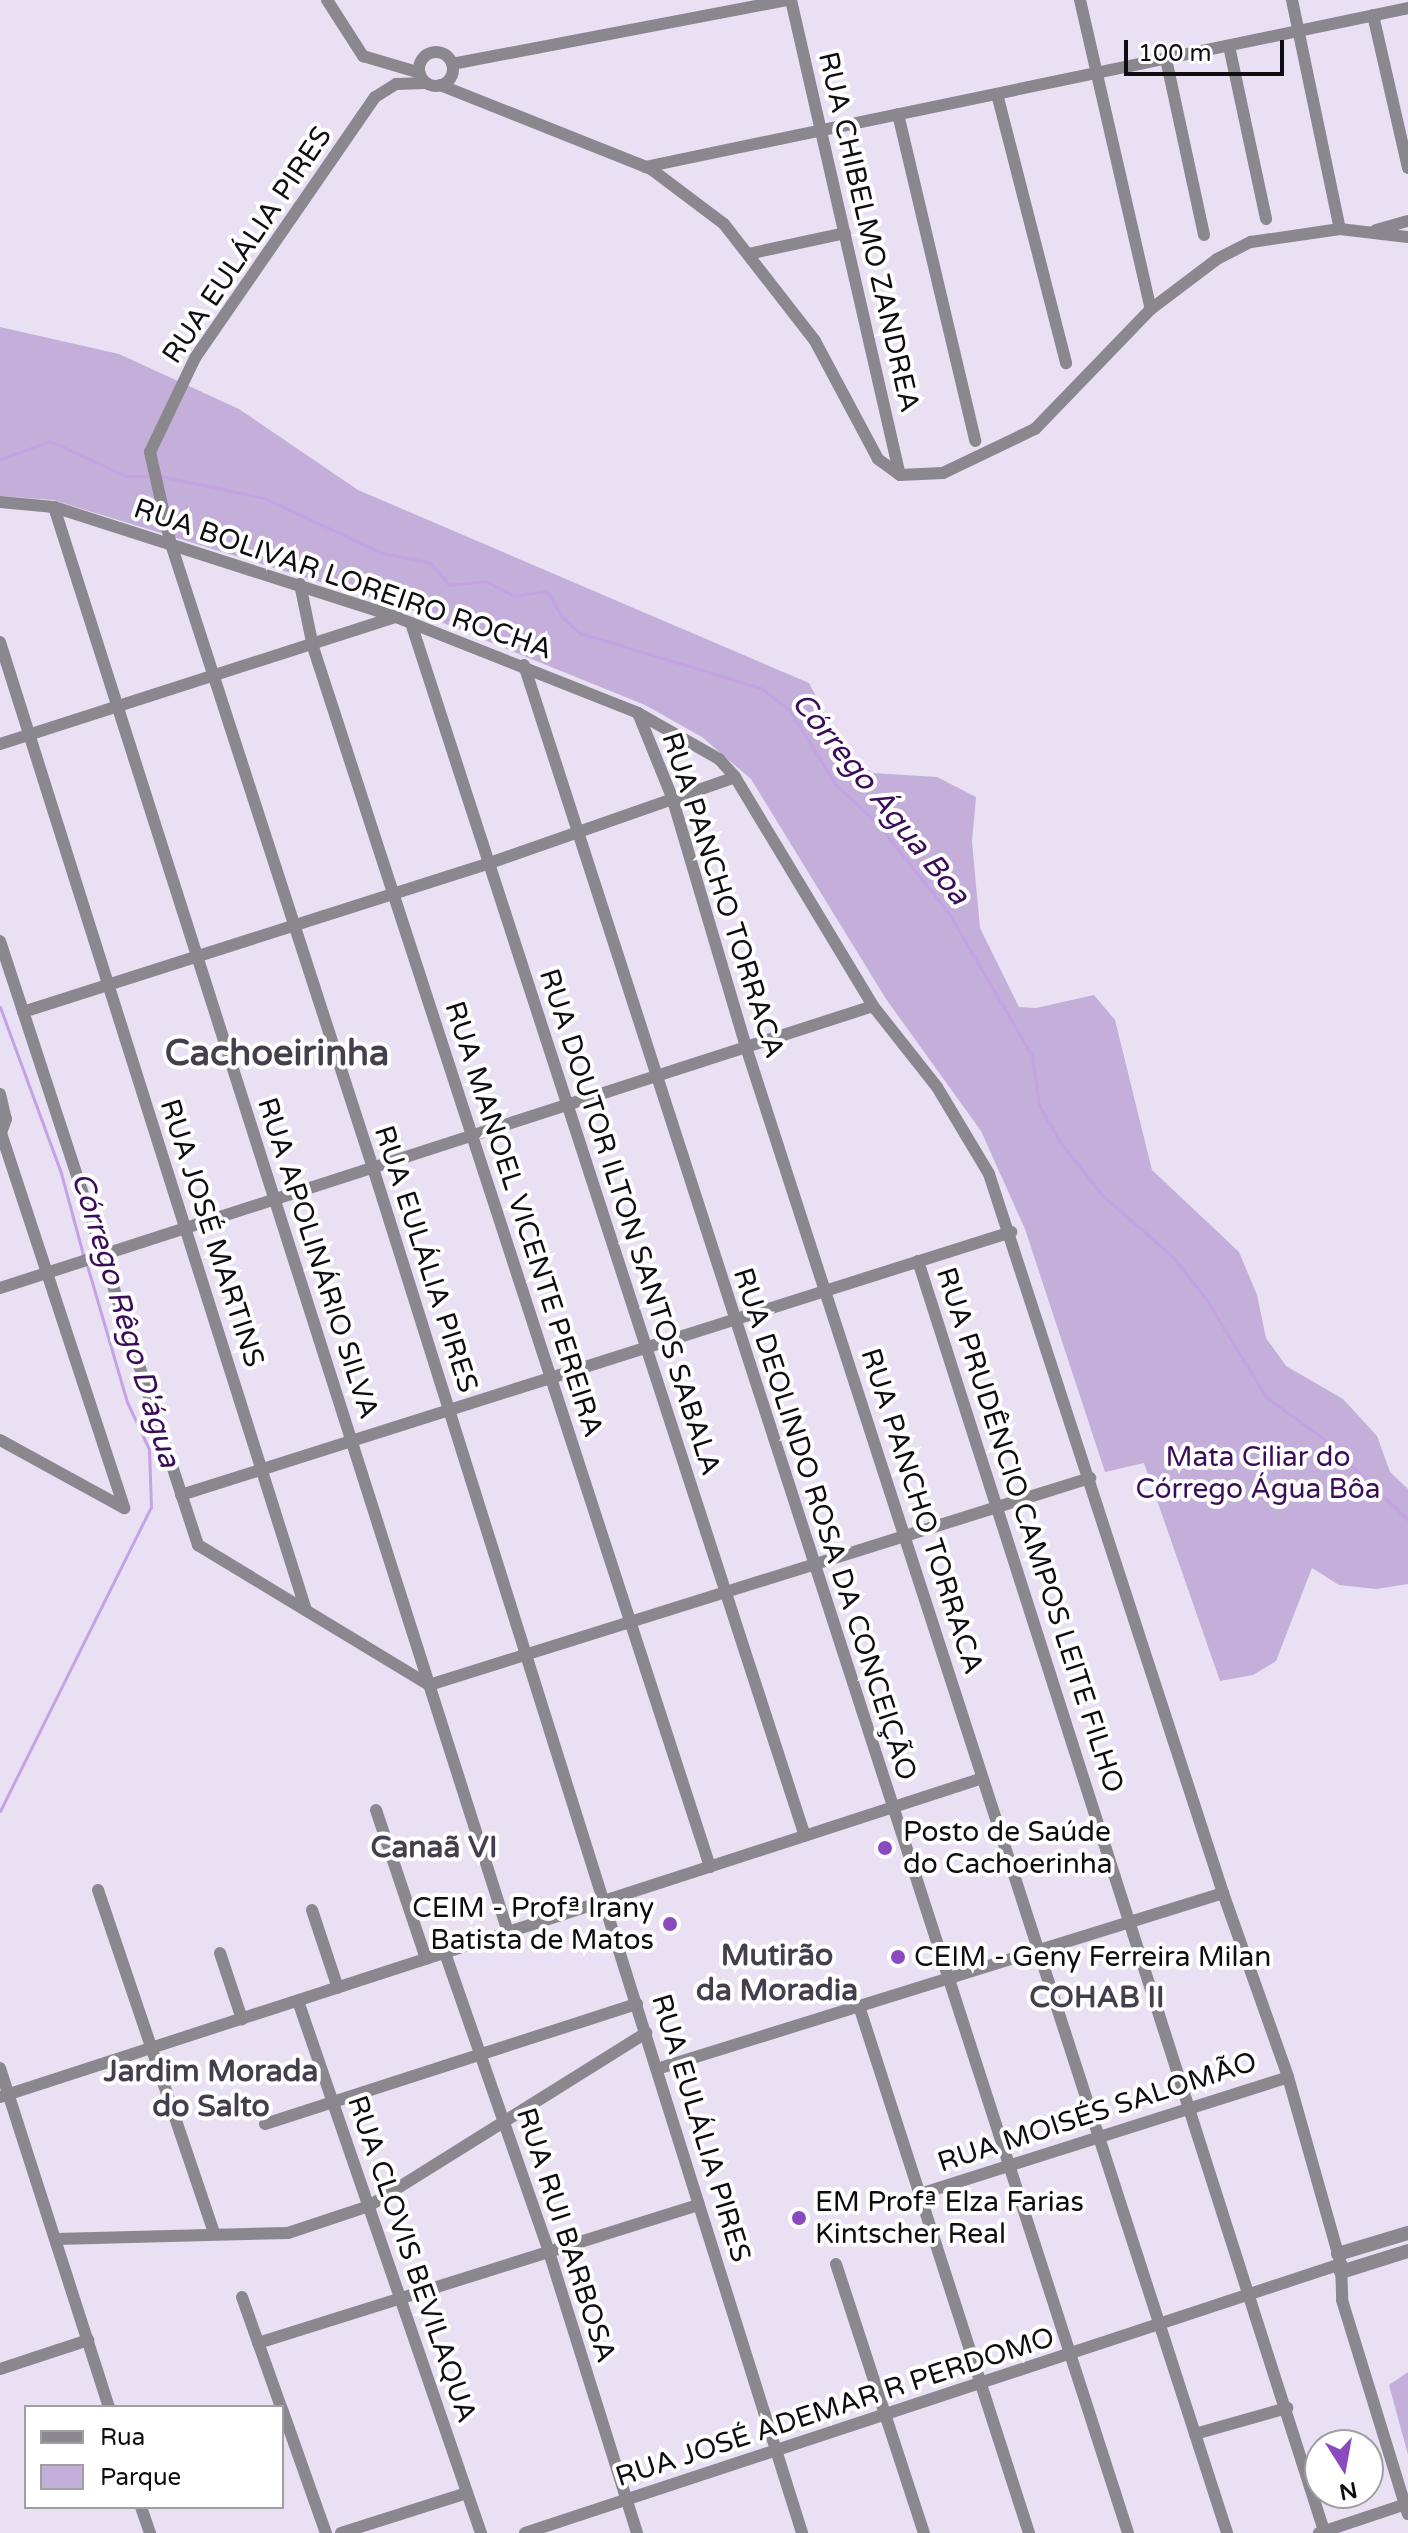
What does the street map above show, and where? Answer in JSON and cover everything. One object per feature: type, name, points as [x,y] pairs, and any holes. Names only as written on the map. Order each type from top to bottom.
[{"type":"street","points":[[327,0],[363,56],[423,78]]},
{"type":"street","points":[[440,85],[451,76],[452,64],[790,0]]},
{"type":"street","name":"RUA CHIBELMO ZANDREA","points":[[790,0],[823,129],[900,475]]},
{"type":"street","points":[[1080,0],[1151,309]]},
{"type":"street","points":[[1292,0],[1340,229]]},
{"type":"street","points":[[645,167],[1408,8]]},
{"type":"street","points":[[1373,15],[1408,168]]},
{"type":"street","points":[[1229,46],[1266,219]]},
{"type":"street","name":"RUA EULÁLIA PIRES","points":[[423,78],[424,57],[434,52],[452,64]]},
{"type":"street","points":[[1166,59],[1204,235]]},
{"type":"street","name":"RUA EULÁLIA PIRES","points":[[802,2533],[606,1901],[170,541],[150,452],[195,358],[375,97],[396,84],[423,78],[645,167],[724,224],[815,341],[878,459],[900,475]]},
{"type":"street","points":[[997,94],[1066,363]]},
{"type":"street","points":[[898,114],[975,441]]},
{"type":"street","points":[[1373,231],[1408,221]]},
{"type":"street","points":[[900,475],[943,473],[1035,429],[1151,309],[1217,259],[1251,242],[1340,229],[1408,237]]},
{"type":"street","points":[[748,254],[845,233]]},
{"type":"street","name":"RUA BOLIVAR LOREIRO ROCHA","points":[[0,502],[54,507],[170,541],[396,617],[524,665],[638,713],[719,759],[735,777],[873,1006],[969,1134],[1011,1232],[1223,1893],[1288,2077],[1340,2263],[1342,2300],[1406,2509]]},
{"type":"street","name":"RUA APOLINÁRIO SILVA","points":[[54,507],[508,1932]]},
{"type":"street","name":"RUA MANOEL VICENTE PEREIRA","points":[[300,584],[313,647],[710,1867]]},
{"type":"street","points":[[0,744],[313,647],[396,617]]},
{"type":"street","name":"RUA DOUTOR ILTON SANTOS SABALA","points":[[411,623],[805,1836]]},
{"type":"street","name":"RUA JOSÉ MARTINS","points":[[0,642],[306,1610]]},
{"type":"street","name":"RUA DEOLINDO ROSA DA CONCEIÇÃO","points":[[524,665],[1128,2533]]},
{"type":"street","name":"RUA PANCHO TORRACA","points":[[638,713],[672,797],[746,1047],[1227,2533]]},
{"type":"street","points":[[23,1012],[487,864],[735,777]]},
{"type":"street","points":[[0,941],[99,1256],[200,1549],[429,1685],[1090,1478]]},
{"type":"street","points":[[0,1288],[873,1006]]},
{"type":"street","points":[[0,1094],[6,1119],[0,1133],[124,1508],[1,1437]]},
{"type":"street","points":[[181,1495],[1011,1232]]},
{"type":"street","name":"RUA PRUDÊNCIO CAMPOS LEITE FILHO","points":[[918,1261],[1287,2408],[1322,2532]]},
{"type":"street","points":[[4,2096],[983,1778]]},
{"type":"street","points":[[376,1810],[426,1959]]},
{"type":"street","points":[[98,1890],[214,2233]]},
{"type":"street","points":[[657,2069],[1223,1893]]},
{"type":"street","points":[[312,1910],[338,1988]]},
{"type":"street","points":[[220,1953],[242,2019]]},
{"type":"street","name":"RUA RUI BARBOSA","points":[[445,1953],[549,2252],[637,2533]]},
{"type":"street","name":"RUA CLOVIS BEVILAQUA","points":[[298,2001],[481,2533]]},
{"type":"street","points":[[265,2124],[637,2004]]},
{"type":"street","points":[[859,2006],[1029,2533]]},
{"type":"street","points":[[56,2239],[288,2233],[369,2206],[646,2033]]},
{"type":"street","points":[[0,2068],[4,2096],[56,2239],[108,2405]]},
{"type":"street","name":"RUA MOISÉS SALOMÃO","points":[[920,2194],[1288,2077]]},
{"type":"street","points":[[258,2343],[699,2205]]},
{"type":"street","points":[[1340,2263],[1408,2233]]},
{"type":"street","points":[[1340,2263],[1408,2251]]},
{"type":"street","name":"RUA JOSÉ ADEMAR R PERDOMO","points":[[525,2533],[1340,2263]]},
{"type":"street","points":[[836,2264],[924,2533]]},
{"type":"street","points":[[242,2297],[281,2405]]},
{"type":"street","points":[[0,2369],[88,2340]]},
{"type":"street","points":[[1195,2434],[1287,2408]]},
{"type":"street","points":[[284,2414],[326,2533]]},
{"type":"street","points":[[341,2533],[467,2493]]},
{"type":"street","points":[[142,2509],[150,2533]]},
{"type":"street","points":[[1322,2532],[1406,2509]]},
{"type":"green space","name":"Mata Ciliar do Córrego Água Bôa","points":[[0,327],[119,354],[239,409],[358,490],[809,683],[845,754],[873,773],[937,777],[976,797],[972,842],[980,928],[1019,1007],[1036,1008],[1094,995],[1115,1020],[1152,1170],[1239,1252],[1257,1295],[1266,1338],[1286,1366],[1343,1399],[1377,1436],[1390,1472],[1408,1489],[1408,1584],[1376,1589],[1339,1585],[1312,1568],[1276,1661],[1253,1675],[1220,1681],[1144,1463],[1105,1472],[1025,1229],[981,1131],[886,999],[751,779],[702,737],[645,705],[411,610],[53,500],[0,496]]},
{"type":"green space","points":[[1408,2372],[1408,2455],[1389,2385]]},
{"type":"waterway","name":"Córrego Água Boa","points":[[0,459],[50,441],[126,476],[152,476]]},
{"type":"waterway","name":"Córrego Água Boa","points":[[160,476],[264,498],[382,553],[431,563],[449,585],[485,581],[514,596],[547,591],[562,617],[580,633],[761,688],[790,711],[836,785],[877,823],[948,912],[1032,1056],[1039,1105],[1060,1142],[1102,1195],[1173,1257],[1206,1299],[1266,1397],[1324,1439],[1408,1520]]},
{"type":"waterway","name":"Córrego Rêgo D'água","points":[[0,1007],[61,1173],[84,1258]]},
{"type":"waterway","name":"Córrego Rêgo D'água","points":[[0,1811],[151,1507],[149,1449],[127,1402],[87,1265]]},
{"type":"place","name":"Posto de Saúde do Cachoerinha","points":[[885,1848]]},
{"type":"place","name":"CEIM - Profª Irany Batista de Matos","points":[[670,1924]]},
{"type":"place","name":"CEIM - Geny Ferreira Milan","points":[[898,1957]]},
{"type":"place","name":"EM Profª Elza Farias Kintscher Real","points":[[799,2218]]},
{"type":"district","name":"Cachoeirinha","points":[[277,1054]]},
{"type":"district","name":"Canaã VI","points":[[434,1848]]},
{"type":"district","name":"Mutirão da Moradia","points":[[777,1973]]},
{"type":"district","name":"COHAB II","points":[[1097,1998]]},
{"type":"district","name":"Jardim Morada do Salto","points":[[211,2089]]}]
